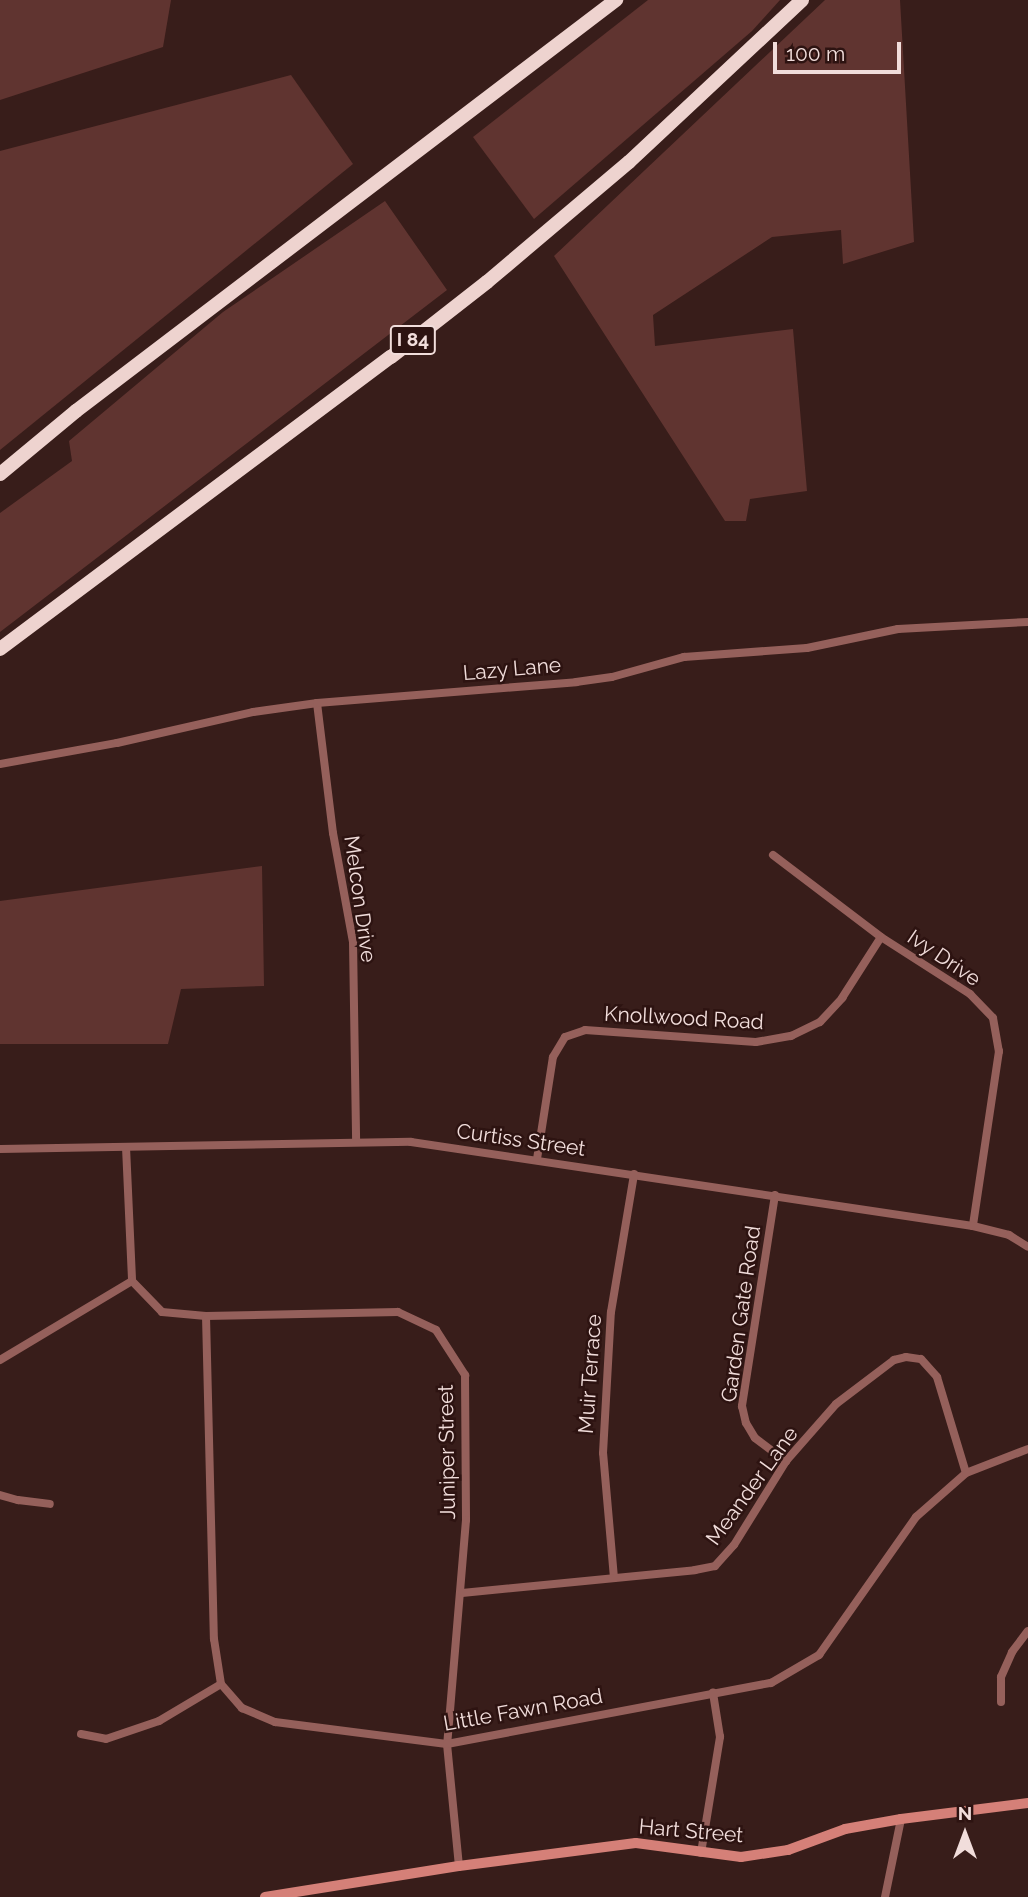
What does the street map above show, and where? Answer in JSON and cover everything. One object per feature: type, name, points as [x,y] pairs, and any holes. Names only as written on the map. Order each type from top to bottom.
[{"type":"highway","points":[[0,474],[76,411],[615,0]]},
{"type":"highway","name":"I 84","points":[[0,649],[381,365],[487,282],[629,162],[802,0]]},
{"type":"street","name":"Lazy Lane","points":[[0,764],[117,743],[253,712],[317,703],[576,682],[612,677],[684,657],[807,648],[898,629],[1028,622]]},
{"type":"street","name":"Melcon Drive","points":[[317,703],[333,832],[353,942],[356,1142]]},
{"type":"street","name":"Ivy Drive","points":[[773,855],[881,937],[970,994],[993,1018],[999,1051],[973,1226]]},
{"type":"street","name":"Knollwood Road","points":[[537,1159],[553,1057],[565,1037],[585,1030],[756,1042],[791,1036],[820,1023],[842,998],[881,937]]},
{"type":"street","name":"Curtiss Street","points":[[0,1149],[411,1142],[973,1226],[1009,1235],[1028,1247]]},
{"type":"street","points":[[0,1360],[132,1281],[126,1147]]},
{"type":"street","name":"Muir Terrace","points":[[614,1578],[603,1453],[611,1312],[634,1174]]},
{"type":"street","name":"Garden Gate Road","points":[[775,1195],[742,1406],[746,1423],[755,1438],[786,1461]]},
{"type":"street","name":"Juniper Street","points":[[132,1281],[162,1312],[206,1316],[398,1312],[436,1330],[465,1375],[466,1520],[462,1593],[447,1744],[458,1866]]},
{"type":"street","points":[[81,1734],[106,1739],[159,1721],[221,1684],[214,1639],[206,1316]]},
{"type":"street","name":"Meander Lane","points":[[462,1593],[715,1566],[734,1545],[786,1461],[836,1405],[894,1360],[906,1357],[921,1359],[937,1377],[966,1473]]},
{"type":"street","name":"Little Fawn Road","points":[[221,1684],[242,1708],[275,1723],[447,1744],[771,1683],[819,1655],[916,1517],[966,1473],[1028,1450]]},
{"type":"street","points":[[0,1494],[18,1500],[50,1504]]},
{"type":"street","points":[[1001,1703],[1001,1677],[1012,1652],[1028,1631]]},
{"type":"street","points":[[701,1853],[720,1737],[713,1693]]},
{"type":"street","name":"Hart Street","points":[[265,1897],[326,1892],[458,1866],[636,1843],[741,1857],[788,1850],[845,1829],[1028,1803]]},
{"type":"street","points":[[886,1897],[901,1819]]},
{"type":"shaded area","points":[[0,0],[171,0],[163,47],[0,100]]},
{"type":"shaded area","points":[[648,0],[780,0],[752,31],[534,219],[473,137]]},
{"type":"shaded area","points":[[825,0],[900,0],[914,242],[843,264],[841,230],[772,237],[653,315],[655,346],[793,329],[807,491],[750,499],[746,521],[725,521],[554,256]]},
{"type":"shaded area","points":[[291,75],[353,164],[0,450],[0,151]]},
{"type":"shaded area","points":[[385,201],[447,290],[0,632],[0,513],[72,461],[69,441],[223,312]]},
{"type":"shaded area","points":[[262,866],[264,986],[181,989],[168,1044],[0,1044],[0,901]]}]
